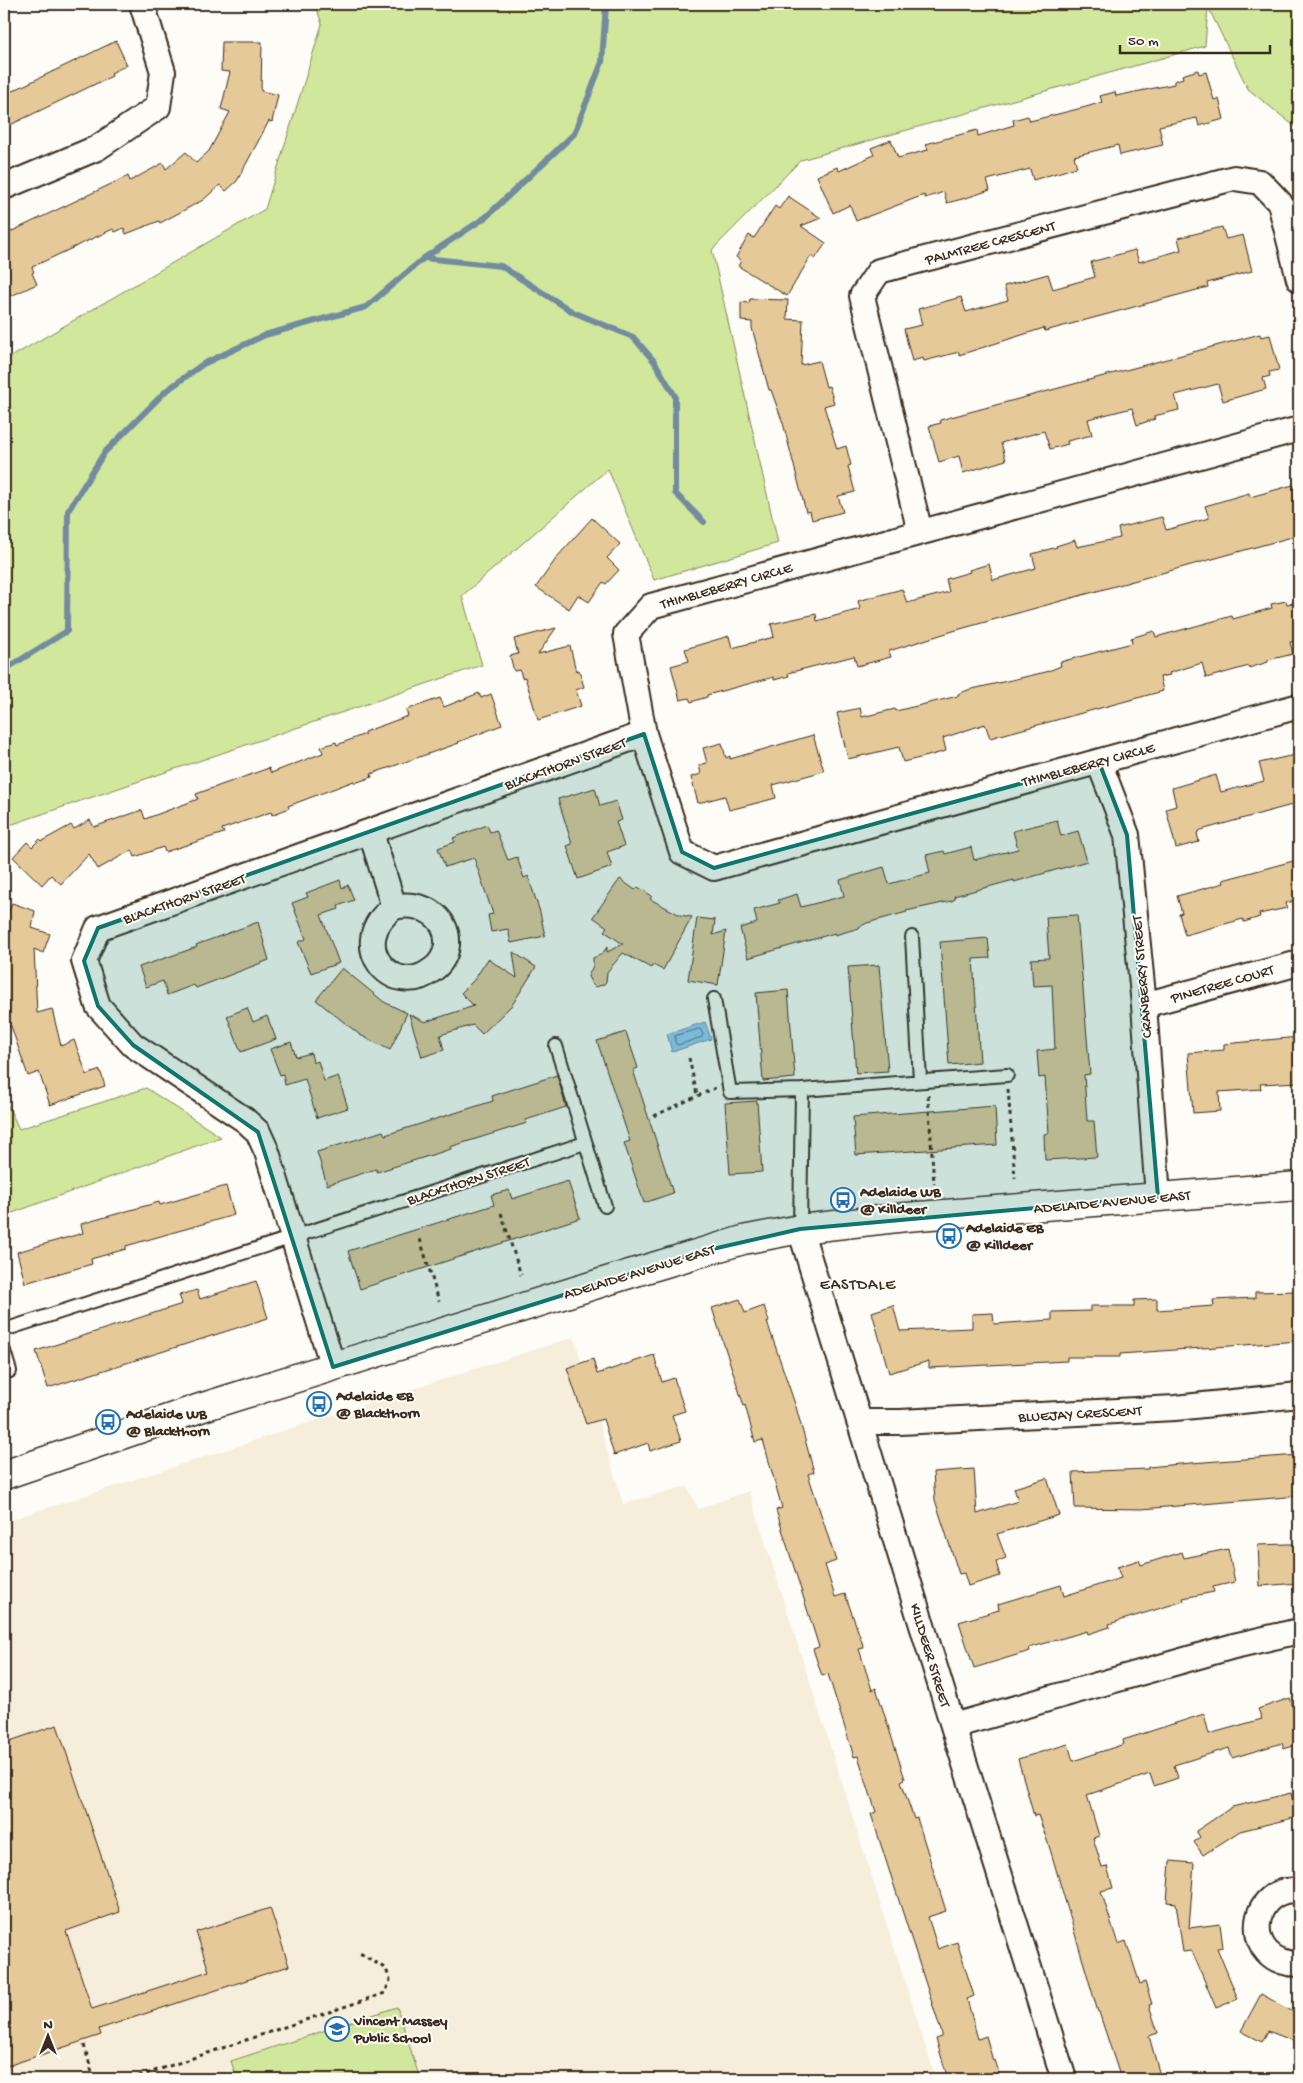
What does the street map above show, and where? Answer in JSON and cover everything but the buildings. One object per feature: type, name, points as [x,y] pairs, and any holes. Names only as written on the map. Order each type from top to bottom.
[{"type":"main road","name":"ADELAIDE AVENUE EAST","points":[[4,1475],[203,1407],[704,1251],[758,1237],[800,1229],[906,1217],[1299,1186]]},
{"type":"street","points":[[4,187],[97,148],[158,107],[163,72],[142,4]]},
{"type":"street","name":"PALMTREE CRESCENT","points":[[920,532],[862,296],[879,271],[1234,178],[1260,182],[1280,203],[1299,279]]},
{"type":"street","name":"THIMBLEBERRY CIRCLE","points":[[1299,429],[651,606],[626,634],[644,734],[682,852],[714,868],[1299,706]]},
{"type":"street","name":"BLACKTHORN STREET","points":[[333,1367],[267,1152],[258,1132],[245,1120],[133,1045],[98,1006],[84,961],[98,928],[371,833],[644,734]]},
{"type":"street","name":"CRANBERRY STREET","points":[[1098,762],[1127,835],[1144,1005],[1158,1197]]},
{"type":"street","points":[[371,833],[394,907]]},
{"type":"street","name":"PINETREE COURT","points":[[1144,1005],[1299,963]]},
{"type":"street","name":"KILLDEER STREET","points":[[800,1229],[952,1726],[1064,2079]]},
{"type":"street","name":"BLUEJAY CRESCENT","points":[[859,1422],[900,1422],[1175,1408],[1299,1395]]},
{"type":"street","points":[[952,1726],[1234,1646],[1299,1632]]},
{"type":"street","points":[[1299,1891],[1282,1892],[1272,1898],[1264,1906],[1258,1917],[1257,1929],[1259,1941],[1266,1952],[1276,1960],[1288,1964],[1299,1964]]},
{"type":"lane","points":[[912,936],[923,1080]]},
{"type":"lane","points":[[714,999],[730,1092],[802,1090],[1007,1075]]},
{"type":"lane","points":[[556,1046],[605,1206]]},
{"type":"lane","points":[[800,1229],[802,1090]]},
{"type":"lane","name":"BLACKTHORN STREET","points":[[4,1330],[585,1142]]},
{"type":"lane","points":[[4,1351],[10,1371]]},
{"type":"path","points":[[689,1058],[696,1095]]},
{"type":"path","points":[[1007,1075],[1015,1178]]},
{"type":"path","points":[[923,1080],[934,1184]]},
{"type":"path","points":[[654,1116],[696,1095],[728,1083]]},
{"type":"path","points":[[500,1213],[522,1275]]},
{"type":"path","points":[[420,1239],[439,1301]]},
{"type":"path","points":[[131,2079],[385,1993],[390,1980],[386,1969],[358,1952]]},
{"type":"path","points":[[84,2045],[94,2079]]},
{"type":"highlighted area","points":[[644,734],[682,852],[714,868],[1099,762],[1127,835],[1158,1197],[800,1229],[704,1251],[333,1367],[258,1132],[133,1045],[98,1006],[84,961],[98,928]]},
{"type":"shaded area","points":[[574,1337],[623,1504],[687,1486],[698,1509],[749,1491],[936,2079],[4,2079],[4,1522]]},
{"type":"green space","points":[[315,4],[1299,4],[1299,130],[1248,89],[1208,7],[1205,46],[801,160],[712,250],[778,543],[654,580],[608,469],[462,596],[482,665],[4,827],[4,361],[265,209],[322,24]]},
{"type":"green space","points":[[146,1088],[221,1137],[4,1216],[4,1097],[19,1129]]},
{"type":"green space","points":[[397,2007],[420,2079],[237,2079],[231,2061]]},
{"type":"water","points":[[705,1022],[711,1039],[672,1052],[667,1034]]},
{"type":"waterway","points":[[4,670],[67,631],[68,511],[104,453],[166,391],[203,364],[265,335],[366,307],[424,258],[486,217],[574,134],[602,62],[606,4]]},
{"type":"waterway","points":[[424,258],[501,266],[573,312],[633,337],[654,361],[675,396],[675,493],[704,522]]},
{"type":"place","name":"Adelaide WB @ Killdeer","points":[[843,1200]]},
{"type":"place","name":"Adelaide EB @ Killdeer","points":[[949,1236]]},
{"type":"place","name":"Adelaide EB @ Blackthorn","points":[[319,1404]]},
{"type":"place","name":"Adelaide WB @ Blackthorn","points":[[108,1422]]},
{"type":"place","name":"Vincent Massey Public School","points":[[337,2029]]},
{"type":"district","name":"EASTDALE","points":[[858,1283]]}]
